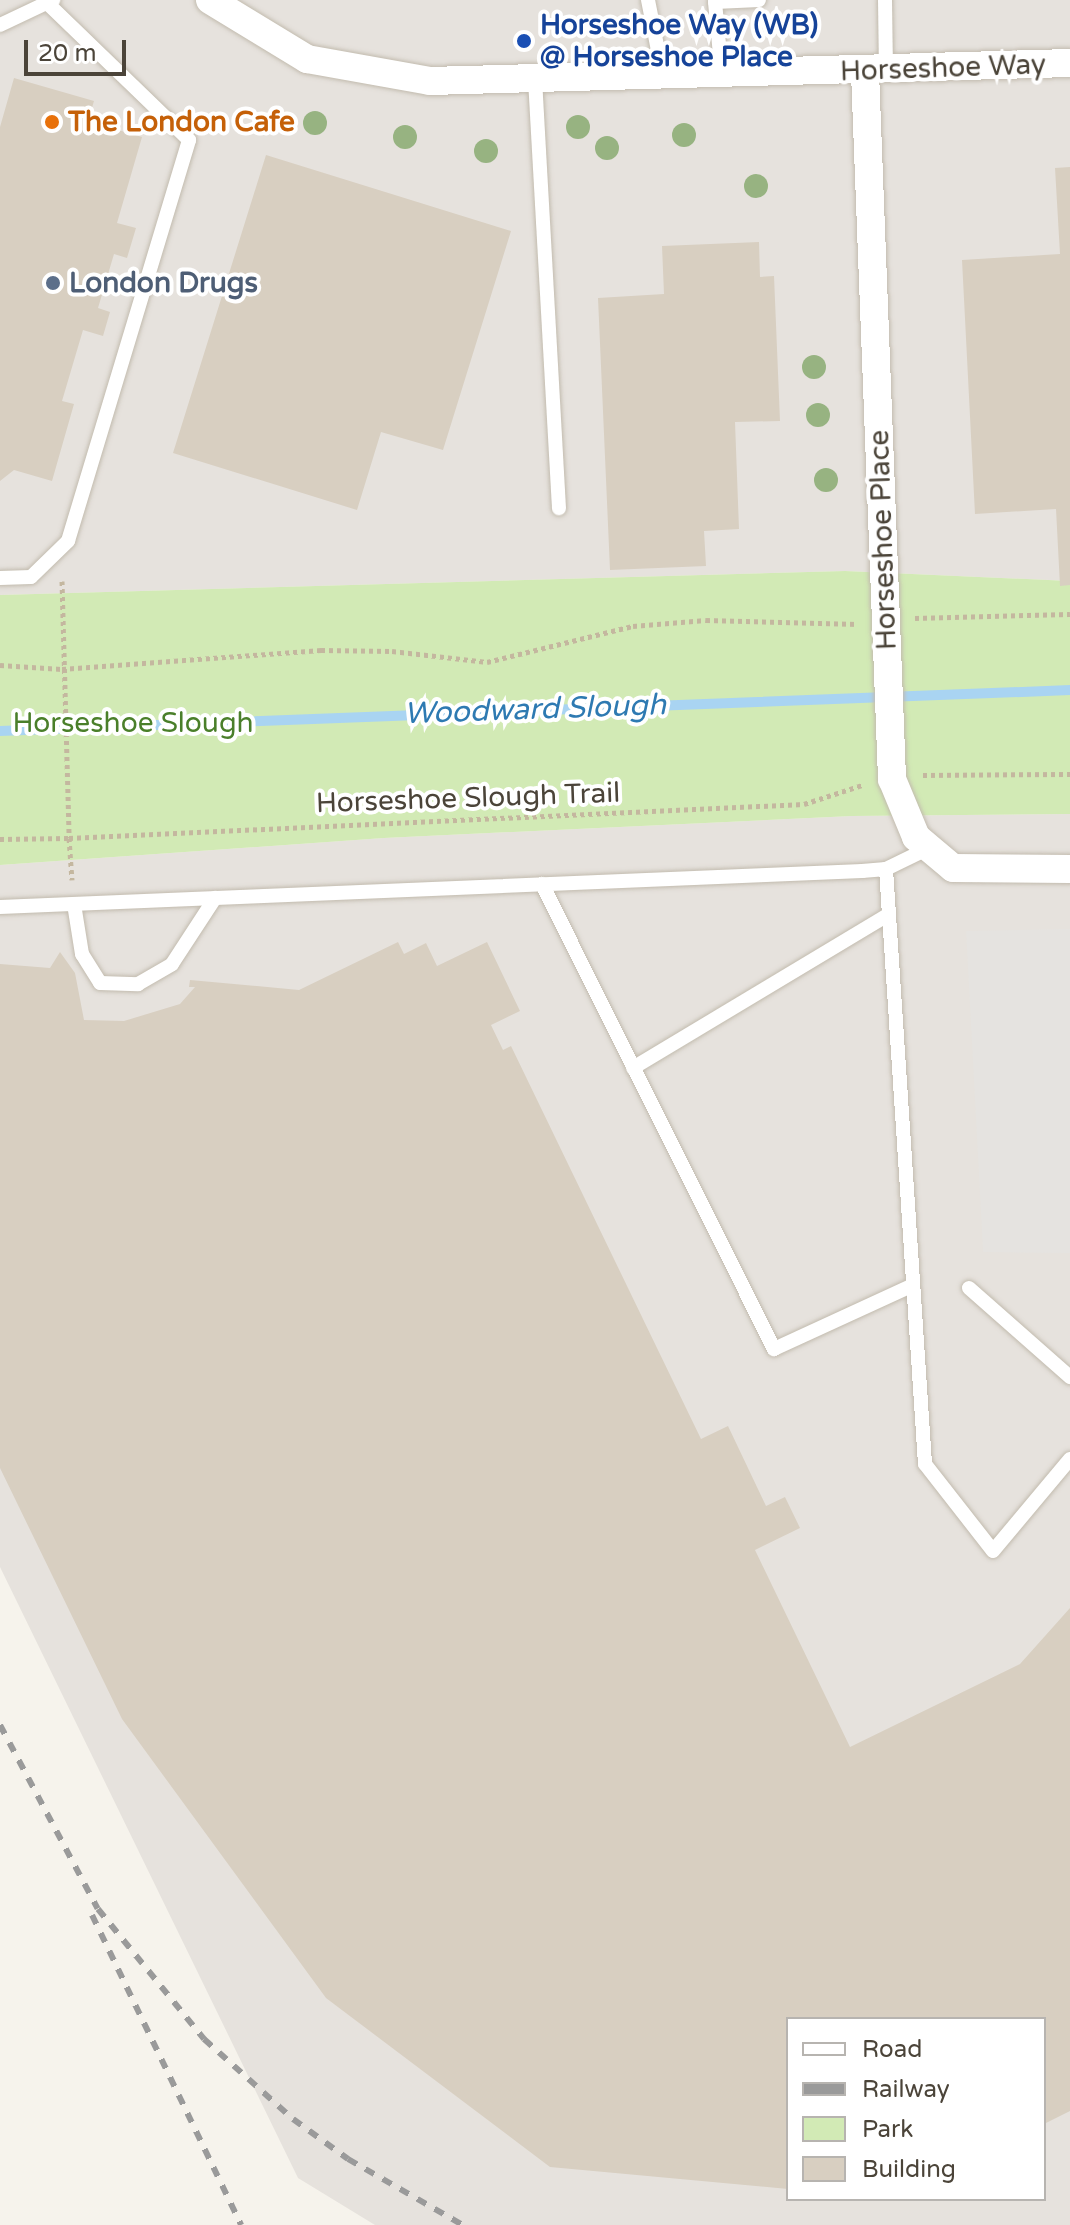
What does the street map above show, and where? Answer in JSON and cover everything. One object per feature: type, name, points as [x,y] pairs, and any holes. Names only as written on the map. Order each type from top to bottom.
[{"type":"street","name":"Horseshoe Way","points":[[210,0],[307,59],[430,81],[875,72],[1070,63]]},
{"type":"street","name":"Horseshoe Place","points":[[875,72],[892,779],[909,823],[927,849],[945,863],[966,870],[1070,869]]},
{"type":"lane","points":[[648,0],[664,77]]},
{"type":"lane","points":[[722,76],[715,2],[759,0]]},
{"type":"lane","points":[[875,72],[885,0]]},
{"type":"lane","points":[[0,25],[50,2],[189,140],[68,541],[31,577],[0,578]]},
{"type":"lane","points":[[535,79],[559,508]]},
{"type":"lane","points":[[0,907],[886,869],[927,849]]},
{"type":"lane","points":[[886,869],[925,1464],[993,1551],[1070,1459]]},
{"type":"lane","points":[[542,884],[774,1349],[913,1285]]},
{"type":"lane","points":[[74,904],[82,954],[100,983],[138,984],[172,964],[215,898]]},
{"type":"lane","points":[[633,1068],[888,915]]},
{"type":"lane","points":[[969,1288],[1070,1377]]},
{"type":"path","points":[[62,547],[62,688],[74,904]]},
{"type":"path","points":[[0,665],[62,669],[321,650],[487,662],[633,626],[706,620],[888,624],[1070,614]]},
{"type":"path","points":[[914,775],[1070,774]]},
{"type":"path","name":"Horseshoe Slough Trail","points":[[0,839],[804,804],[865,784]]},
{"type":"shaded area","points":[[0,0],[1070,0],[1070,581],[845,571],[0,595]]},
{"type":"shaded area","points":[[1070,814],[1070,2225],[375,2225],[298,2178],[0,1567],[0,865],[384,838],[852,816]]},
{"type":"shaded area","points":[[1070,929],[1070,1253],[983,1252],[966,931]]},
{"type":"green space","name":"Horseshoe Slough","points":[[845,571],[1070,581],[1070,814],[852,816],[384,838],[0,865],[0,595]]},
{"type":"building","name":"London Drugs","points":[[14,78],[94,101],[88,121],[142,137],[117,223],[136,228],[127,258],[114,254],[98,308],[110,312],[103,336],[83,330],[62,401],[74,404],[52,481],[14,470],[0,481],[0,127]]},
{"type":"building","points":[[266,155],[511,231],[443,450],[381,432],[357,510],[173,453]]},
{"type":"building","points":[[1070,167],[1070,585],[1060,586],[1056,509],[975,514],[962,260],[1060,254],[1055,168]]},
{"type":"building","points":[[759,242],[760,277],[774,276],[780,421],[735,422],[739,529],[704,531],[706,566],[610,570],[598,298],[664,294],[662,246]]},
{"type":"building","points":[[398,942],[404,954],[426,943],[437,966],[487,942],[520,1011],[491,1025],[503,1050],[511,1046],[701,1439],[728,1426],[766,1506],[785,1497],[800,1528],[755,1550],[850,1747],[1020,1664],[1070,1608],[1070,2111],[1046,2123],[1046,2017],[786,2017],[786,2189],[550,2167],[326,1998],[122,1719],[0,1468],[0,964],[50,968],[60,952],[75,973],[84,1020],[124,1021],[180,1004],[195,987],[189,987],[190,980],[299,990]]},
{"type":"waterway","name":"Woodward Slough","points":[[0,731],[1070,690]]},
{"type":"railway","points":[[0,1725],[98,1909],[204,2039],[293,2119],[348,2159],[463,2225]]},
{"type":"railway","points":[[92,1915],[241,2225]]},
{"type":"place","name":"Horseshoe Way (WB) @ Horseshoe Place","points":[[524,41]]},
{"type":"place","name":"The London Cafe","points":[[52,122]]},
{"type":"place","name":"London Drugs","points":[[53,283]]}]
